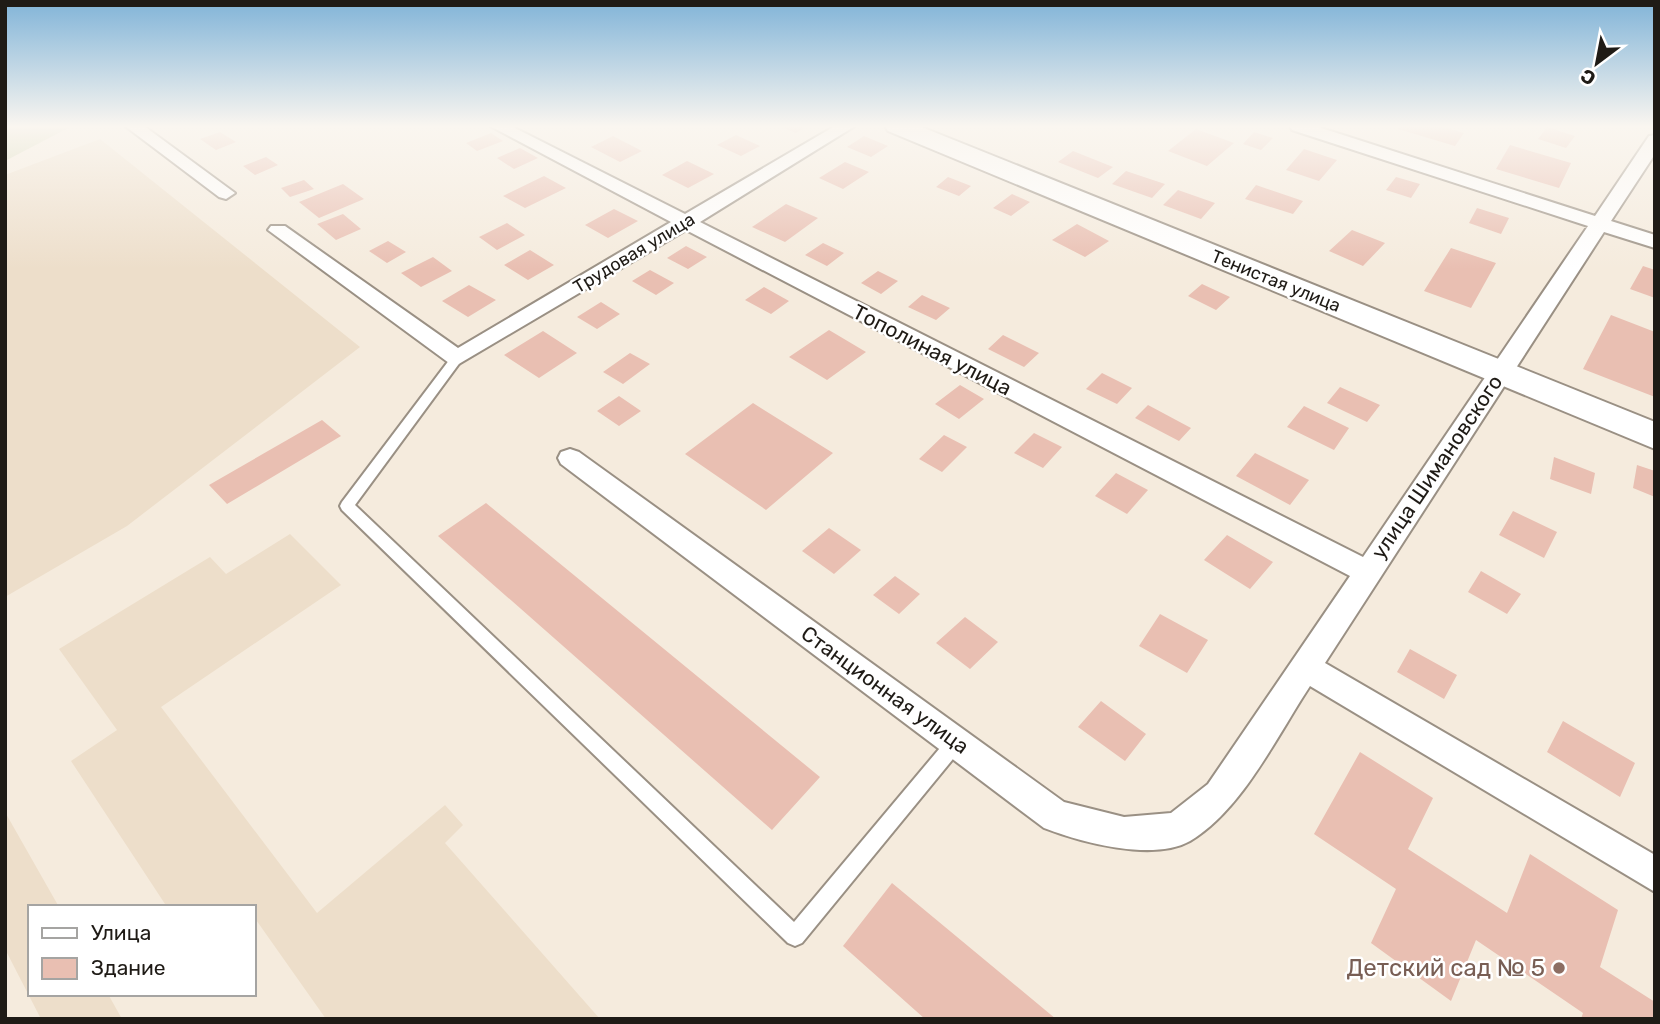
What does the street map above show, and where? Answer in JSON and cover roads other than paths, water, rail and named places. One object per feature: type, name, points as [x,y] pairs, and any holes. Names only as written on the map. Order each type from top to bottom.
[{"type":"street","points":[[199,174],[226,193]]},
{"type":"street","name":"Тополиная улица","points":[[589,174],[1368,572]]},
{"type":"street","name":"Трудовая улица","points":[[457,358],[766,174]]},
{"type":"street","name":"Тенистая улица","points":[[1013,174],[1655,436]]},
{"type":"street","points":[[1445,174],[1655,242]]},
{"type":"street","name":"улица Шимановского","points":[[1220,795],[1632,174]]},
{"type":"street","points":[[278,230],[457,358]]},
{"type":"street","name":"Станционная улица","points":[[570,458],[1056,816],[1124,834],[1178,829],[1220,795]]},
{"type":"street","points":[[1304,667],[1655,875]]},
{"type":"lane","points":[[457,358],[347,506],[795,936],[956,742]]},
{"type":"place","name":"Детский сад № 5","points":[[1559,968]]}]
